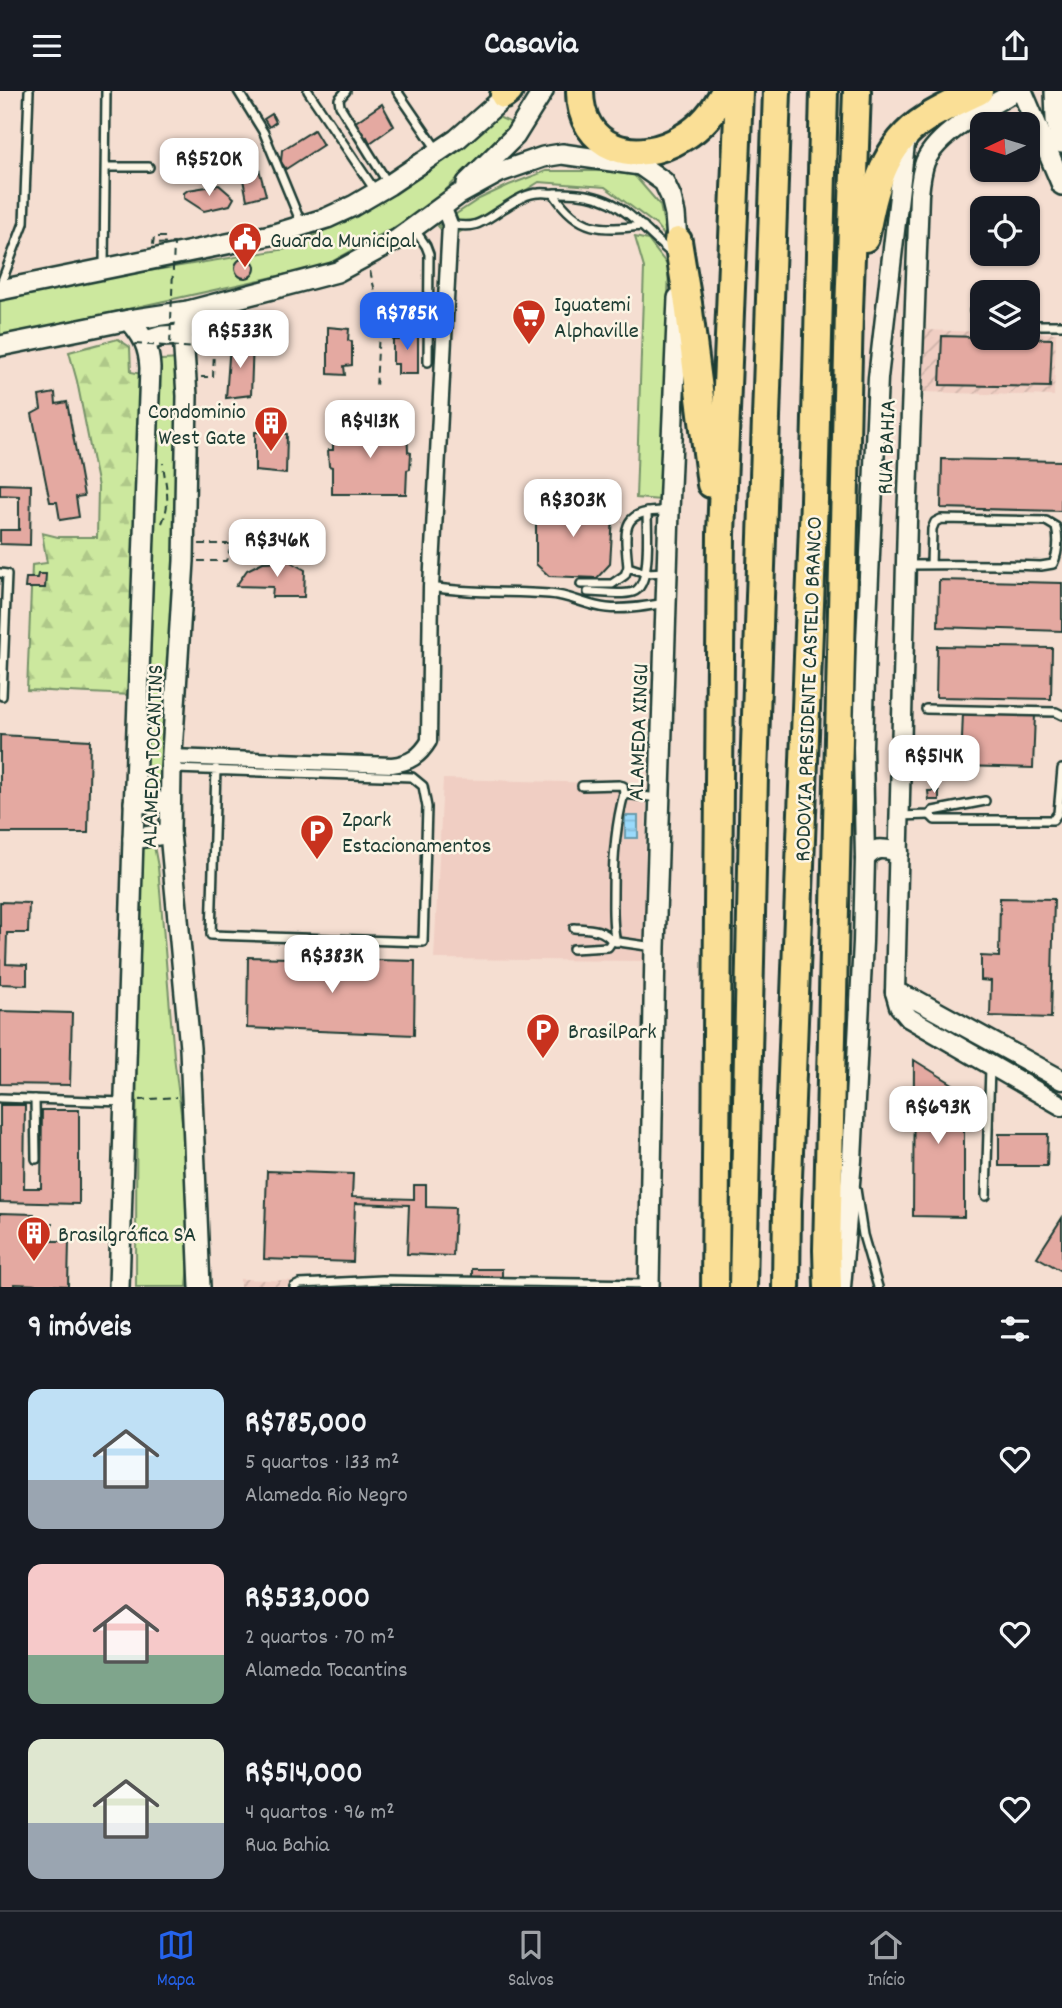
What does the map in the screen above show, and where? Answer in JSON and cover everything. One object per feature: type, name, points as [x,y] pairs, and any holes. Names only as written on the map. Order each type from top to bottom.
[{"type":"highway","points":[[580,91],[580,107],[597,138],[613,147],[631,152],[649,151],[683,138],[707,119],[725,91]]},
{"type":"highway","points":[[715,1287],[721,534],[739,91]]},
{"type":"highway","points":[[743,1287],[754,775],[777,91]]},
{"type":"highway","name":"RODOVIA PRESIDENTE CASTELO BRANCO","points":[[786,1287],[786,1204],[814,500],[824,91]]},
{"type":"highway","name":"RODOVIA PRESIDENTE CASTELO BRANCO","points":[[828,1287],[849,311],[858,91]]},
{"type":"highway","points":[[849,311],[875,187],[894,148],[925,119],[979,91]]},
{"type":"highway","points":[[678,250],[688,303],[708,466],[721,534]]},
{"type":"main road","points":[[0,346],[188,310],[325,276],[347,268],[450,208],[470,179],[514,136],[543,91]]},
{"type":"main road","points":[[1021,91],[1031,112]]},
{"type":"main road","points":[[1055,91],[1062,143]]},
{"type":"main road","points":[[0,288],[104,270],[302,227],[335,214],[383,189],[474,124],[507,92]]},
{"type":"main road","points":[[1040,119],[1059,120]]},
{"type":"main road","points":[[1040,133],[1062,185]]},
{"type":"main road","name":"ALAMEDA XINGU","points":[[450,208],[472,189],[500,172],[543,157],[562,154],[640,165],[664,182],[671,197],[678,250],[677,345],[668,511],[655,947],[649,1285]]},
{"type":"main road","name":"ALAMEDA TOCANTINS","points":[[188,310],[177,341],[187,396],[184,545],[171,763],[170,833],[190,1048],[200,1287]]},
{"type":"main road","points":[[129,320],[141,343],[162,335],[177,341]]},
{"type":"main road","name":"ALAMEDA TOCANTINS","points":[[119,1287],[150,368],[141,343]]},
{"type":"main road","points":[[134,803],[170,802]]},
{"type":"main road","points":[[133,839],[170,833]]},
{"type":"street","name":"RUA BAHIA","points":[[909,1018],[899,1006],[895,992],[906,565],[917,241],[922,175],[929,156],[947,136],[982,110],[1016,91]]},
{"type":"street","points":[[841,1287],[852,1160],[863,941],[863,747],[878,378],[905,144],[912,129]]},
{"type":"street","points":[[171,763],[392,765],[412,760],[423,752],[429,741],[431,587],[450,208]]},
{"type":"street","points":[[865,859],[872,851],[880,848],[899,852]]},
{"type":"street","points":[[895,992],[918,1001],[1062,1080]]},
{"type":"street","points":[[918,1001],[909,1018],[1062,1106]]},
{"type":"lane","points":[[0,288],[24,223],[29,91]]},
{"type":"lane","points":[[104,270],[106,91]]},
{"type":"lane","points":[[238,91],[264,133],[302,227]]},
{"type":"lane","points":[[308,91],[383,189]]},
{"type":"lane","points":[[346,91],[339,99],[340,106],[383,189]]},
{"type":"lane","points":[[397,91],[438,152]]},
{"type":"lane","points":[[106,167],[149,167]]},
{"type":"lane","points":[[450,208],[465,227],[478,225],[524,196],[573,192],[595,196],[620,207],[678,250]]},
{"type":"lane","points":[[554,194],[565,209],[586,225],[603,228],[643,226]]},
{"type":"lane","points":[[413,229],[429,254],[428,362]]},
{"type":"lane","points":[[1040,325],[1062,325]]},
{"type":"lane","points":[[581,584],[612,584],[625,575],[628,567],[627,526],[632,517],[641,512],[668,511]]},
{"type":"lane","points":[[588,592],[634,591],[641,587],[646,573],[647,512]]},
{"type":"lane","points":[[906,565],[1048,566],[1053,564],[1057,555],[1056,527],[1046,521],[941,519],[935,522],[932,529],[931,565]]},
{"type":"lane","points":[[628,567],[646,573],[667,572]]},
{"type":"lane","points":[[0,573],[7,573],[2,696]]},
{"type":"lane","points":[[431,587],[456,591],[551,594],[608,608],[666,603]]},
{"type":"lane","points":[[926,709],[1056,712],[1062,715]]},
{"type":"lane","points":[[171,763],[247,772],[412,778],[423,786],[427,807],[424,942],[211,935],[216,769]]},
{"type":"lane","points":[[930,815],[935,820],[1053,820],[1058,813],[1062,769]]},
{"type":"lane","points":[[901,771],[935,771]]},
{"type":"lane","points":[[582,786],[623,786],[624,794],[613,855],[614,942]]},
{"type":"lane","points":[[624,794],[660,798]]},
{"type":"lane","points":[[899,816],[930,815],[933,811],[985,801]]},
{"type":"lane","points":[[574,928],[599,930],[614,942],[655,947]]},
{"type":"lane","points":[[573,949],[608,947],[614,942]]},
{"type":"lane","points":[[986,1196],[990,1065]]},
{"type":"lane","points":[[0,1098],[124,1102]]},
{"type":"lane","points":[[35,1099],[36,1159]]},
{"type":"lane","points":[[852,1160],[863,1235],[878,1287]]},
{"type":"lane","points":[[294,1287],[300,1284],[382,1280],[649,1285]]},
{"type":"path","points":[[165,237],[154,237],[153,244],[174,243],[177,341]]},
{"type":"path","points":[[367,257],[380,310],[376,387]]},
{"type":"path","points":[[141,343],[177,341],[214,349],[213,377]]},
{"type":"path","points":[[145,510],[156,515],[184,545],[226,561],[232,544],[184,545]]},
{"type":"path","points":[[124,1102],[174,1097]]},
{"type":"shaded area","points":[[925,330],[970,332],[970,350],[1040,350],[1040,333],[1056,333],[1054,396],[923,392]]},
{"type":"shaded area","points":[[443,779],[647,784],[643,961],[434,959]]},
{"type":"shaded area","points":[[240,1279],[480,1287],[240,1287]]},
{"type":"green space","points":[[496,116],[512,123],[427,209],[324,266],[0,337],[0,295],[286,249],[338,224],[422,172]]},
{"type":"green space","points":[[546,171],[602,171],[634,175],[660,205],[667,239],[656,225],[605,187],[539,182],[449,239],[438,226],[479,199]]},
{"type":"green space","points":[[635,237],[648,240],[669,267],[661,500],[636,498],[644,268]]},
{"type":"green space","points":[[118,339],[130,347],[131,372],[142,374],[131,695],[27,690],[32,565],[47,563],[42,533],[58,537],[97,537],[98,487],[69,352]]},
{"type":"green space","points":[[182,359],[180,516],[164,771],[159,789],[148,791],[143,787],[157,362]]},
{"type":"green space","points":[[137,842],[154,846],[158,867],[174,1056],[189,1179],[191,1239],[187,1287],[136,1287]]},
{"type":"water","points":[[625,816],[638,816],[638,838],[625,838]]},
{"type":"building","points":[[382,104],[394,126],[370,143],[367,137],[364,139],[354,123]]},
{"type":"building","points":[[272,114],[276,122],[269,127],[264,119]]},
{"type":"building","points":[[314,130],[323,145],[286,169],[281,162],[282,150]]},
{"type":"building","points":[[251,149],[266,195],[247,200],[238,153]]},
{"type":"building","points":[[219,185],[234,198],[230,205],[204,211],[184,198],[184,193],[188,190]]},
{"type":"building","name":"Guarda Municipal","points":[[245,258],[252,261],[255,268],[252,275],[245,278],[238,275],[235,268],[238,261]]},
{"type":"building","points":[[328,327],[349,329],[352,365],[344,366],[345,375],[328,374]]},
{"type":"building","points":[[399,330],[418,330],[418,374],[398,374],[398,364],[393,364],[393,340],[399,340]]},
{"type":"building","points":[[942,336],[970,337],[970,350],[1040,350],[1040,339],[1052,339],[1050,387],[940,385]]},
{"type":"building","points":[[253,340],[251,395],[226,398],[230,344]]},
{"type":"building","points":[[55,393],[56,404],[67,402],[84,496],[76,497],[79,517],[60,520],[57,502],[50,502],[32,414],[41,409],[39,396]]},
{"type":"building","points":[[359,425],[407,427],[408,452],[411,453],[406,494],[332,494],[332,467],[329,466],[328,450],[333,450],[333,426],[352,428]]},
{"type":"building","name":"Condominio West Gate","points":[[255,432],[287,434],[286,474],[255,471]]},
{"type":"building","points":[[942,459],[1062,461],[1061,511],[941,508]]},
{"type":"building","points":[[0,484],[31,485],[30,545],[0,544],[0,530],[19,530],[19,496],[0,495]]},
{"type":"building","points":[[551,499],[598,502],[613,516],[610,564],[597,578],[549,576],[536,564],[536,510]]},
{"type":"building","points":[[289,561],[305,570],[304,597],[272,597],[273,587],[236,586],[247,570],[263,562]]},
{"type":"building","points":[[38,574],[46,574],[45,588],[25,588],[26,578],[37,578]]},
{"type":"building","points":[[939,580],[1062,583],[1062,631],[938,627]]},
{"type":"building","points":[[937,646],[1052,648],[1051,699],[936,697]]},
{"type":"building","points":[[963,712],[1035,714],[1033,768],[961,766]]},
{"type":"building","points":[[0,735],[90,740],[88,833],[0,833]]},
{"type":"building","points":[[928,791],[939,791],[939,800],[929,800]]},
{"type":"building","points":[[1000,898],[1054,899],[1051,1018],[990,1016],[991,981],[981,980],[981,956],[999,957]]},
{"type":"building","points":[[0,902],[29,903],[28,933],[7,933],[6,964],[27,965],[27,985],[0,984]]},
{"type":"building","points":[[248,957],[415,961],[414,1035],[247,1028]]},
{"type":"building","points":[[0,1011],[72,1013],[70,1085],[0,1084]]},
{"type":"building","points":[[914,1060],[964,1091],[964,1217],[913,1216]]},
{"type":"building","points":[[0,1105],[25,1105],[24,1188],[41,1188],[42,1110],[79,1110],[79,1204],[0,1202]]},
{"type":"building","points":[[999,1134],[1048,1134],[1047,1166],[999,1166]]},
{"type":"building","points":[[267,1171],[353,1174],[352,1197],[414,1199],[414,1185],[426,1185],[426,1207],[455,1208],[453,1256],[407,1254],[409,1205],[355,1203],[353,1262],[264,1259]]},
{"type":"building","name":"Brasilgráfica SA","points":[[0,1213],[34,1214],[34,1223],[52,1224],[52,1241],[69,1241],[68,1286],[14,1284],[14,1287],[0,1287]]},
{"type":"building","points":[[1062,1218],[1062,1271],[1037,1257]]},
{"type":"building","points":[[472,1269],[502,1269],[502,1278],[472,1277]]},
{"type":"place","name":"Guarda Municipal","points":[[245,269]]},
{"type":"place","name":"Iguatemi Alphaville","points":[[529,346]]},
{"type":"place","name":"Condominio West Gate","points":[[271,453]]},
{"type":"place","name":"Zpark Estacionamentos","points":[[317,861]]},
{"type":"place","name":"BrasilPark","points":[[543,1060]]},
{"type":"place","name":"Brasilgráfica SA","points":[[34,1263]]}]
